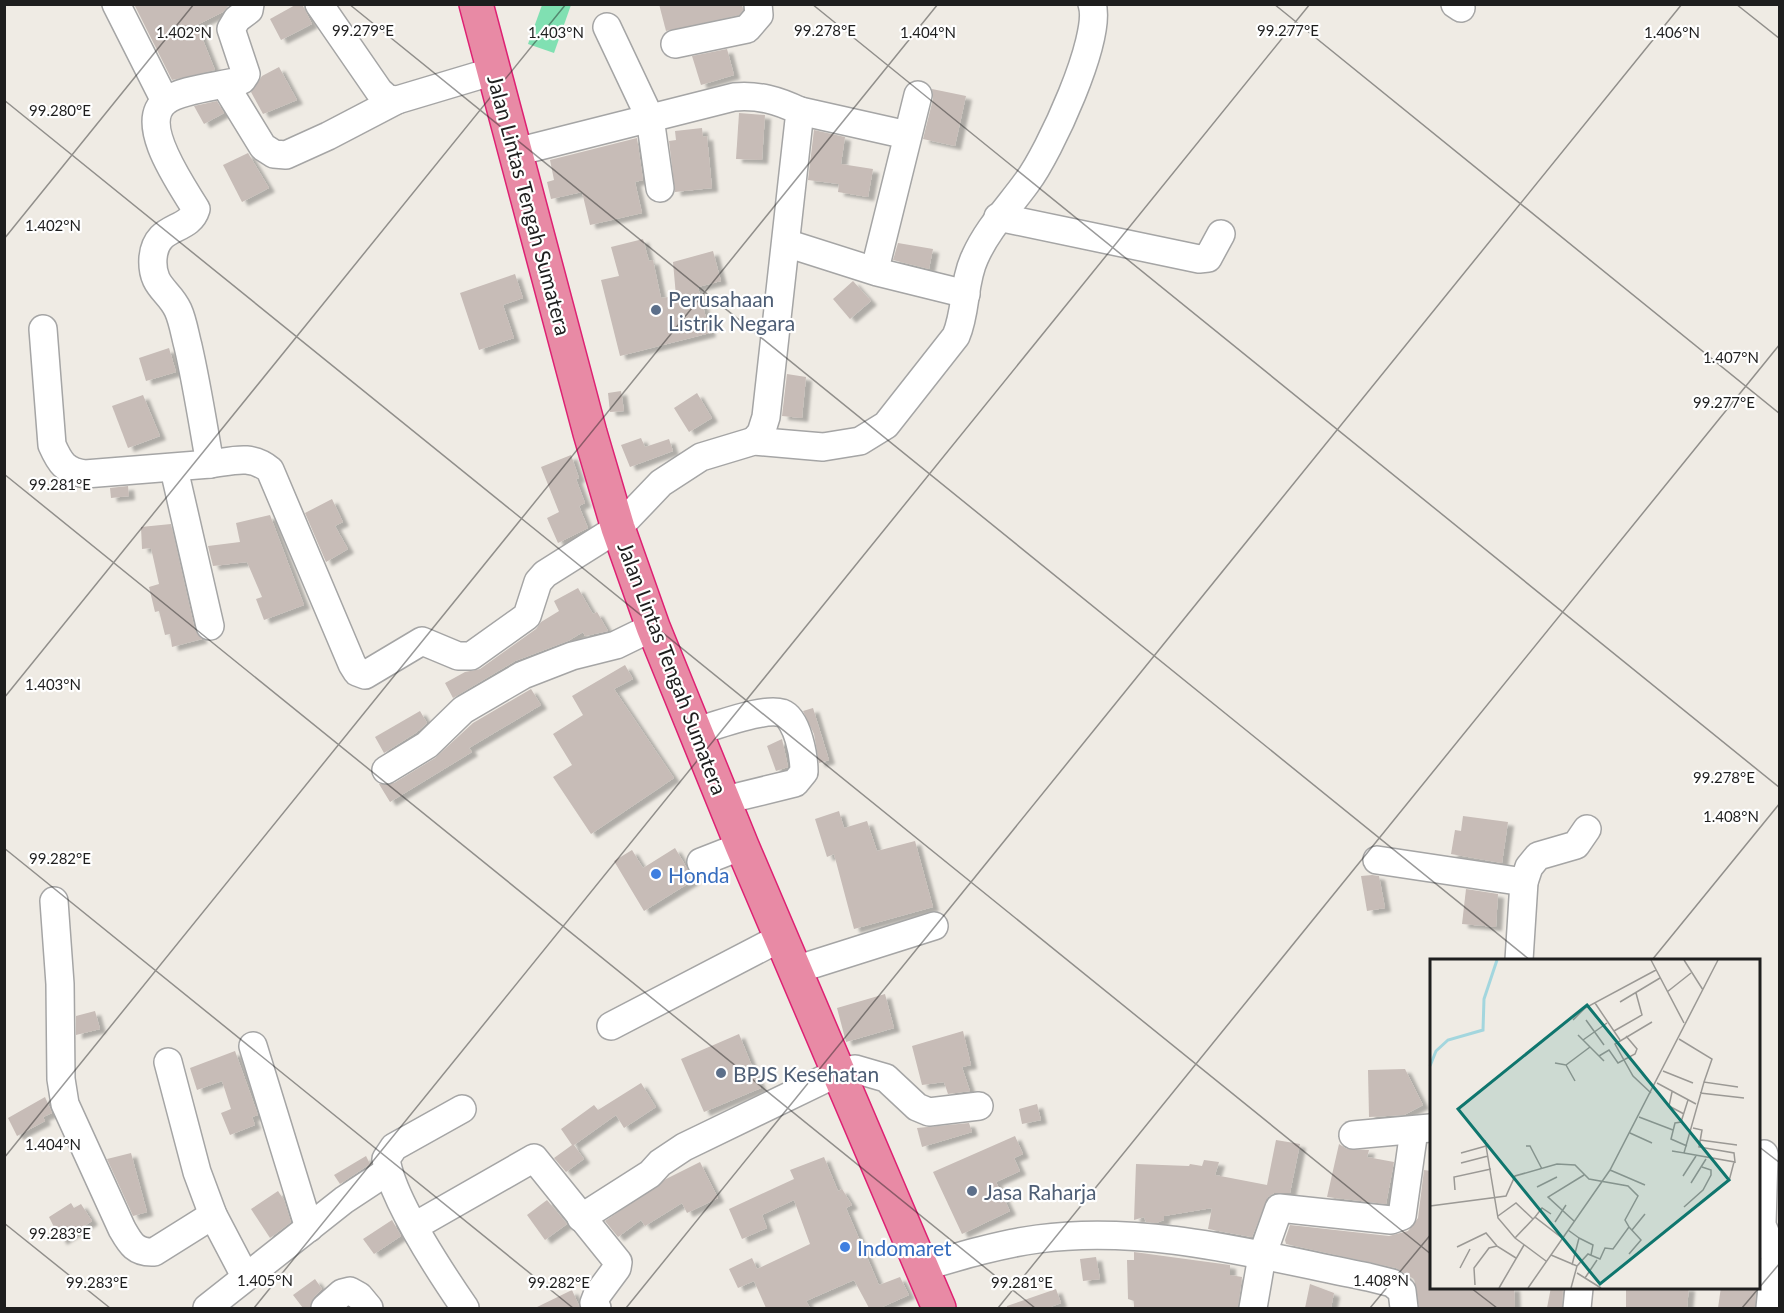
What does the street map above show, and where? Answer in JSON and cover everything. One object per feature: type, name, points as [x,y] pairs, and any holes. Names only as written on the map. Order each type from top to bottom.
[{"type":"highway","name":"Jalan Lintas Tengah Sumatera","points":[[476,4],[590,433],[618,528],[653,627],[742,846],[939,1308]]},
{"type":"street","points":[[117,4],[165,101]]},
{"type":"street","points":[[210,464],[192,363],[179,310],[161,291],[153,258],[165,233],[183,225],[194,216],[196,208],[169,166],[157,136],[158,111],[165,101],[242,80],[246,74],[231,29],[237,19],[249,10],[250,4]]},
{"type":"street","points":[[319,4],[379,91],[388,99],[397,100]]},
{"type":"street","points":[[675,44],[747,29],[759,15],[758,4]]},
{"type":"street","points":[[43,329],[52,445],[59,463],[71,472],[85,474],[174,469],[248,458],[260,461],[270,470],[357,672],[365,675],[422,640],[458,656],[471,656],[527,616],[538,582],[544,574],[618,528],[661,483],[701,457],[754,441],[823,447],[860,441],[886,425],[956,336],[963,320],[974,260],[998,217],[1028,182],[1045,153],[1060,119],[1089,44],[1095,15],[1092,4]]},
{"type":"street","points":[[607,27],[650,118],[660,188]]},
{"type":"street","points":[[225,85],[263,147],[274,154],[286,155],[397,100],[494,71]]},
{"type":"street","points":[[516,152],[734,97],[756,95],[781,102],[800,111],[907,135]]},
{"type":"street","points":[[876,271],[918,95]]},
{"type":"street","points":[[754,441],[761,434],[766,417],[800,111]]},
{"type":"street","points":[[998,217],[1198,259],[1208,258],[1221,234]]},
{"type":"street","points":[[786,243],[876,271],[966,294]]},
{"type":"street","points":[[174,469],[210,626]]},
{"type":"street","points":[[386,770],[427,745],[464,710],[523,675],[572,656],[616,645],[653,627]]},
{"type":"street","points":[[696,731],[769,712],[783,714],[791,719],[804,754],[804,772],[795,783],[725,800]]},
{"type":"street","points":[[1519,959],[1524,882],[1529,867],[1538,856],[1576,845],[1587,829]]},
{"type":"street","points":[[701,862],[742,846]]},
{"type":"street","points":[[1377,860],[1524,882]]},
{"type":"street","points":[[54,901],[60,984],[61,1078],[65,1104],[122,1229],[133,1247],[144,1253],[154,1252],[213,1215]]},
{"type":"street","points":[[795,969],[934,926]]},
{"type":"street","points":[[611,1026],[782,937]]},
{"type":"street","points":[[253,1046],[309,1228]]},
{"type":"street","points":[[168,1062],[197,1172],[213,1215],[245,1276]]},
{"type":"street","points":[[582,1218],[650,1174],[660,1163],[684,1147],[839,1072],[855,1069],[886,1078],[917,1107],[929,1112],[979,1106]]},
{"type":"street","points":[[462,1109],[390,1149],[386,1158],[388,1172],[415,1226],[441,1274],[465,1308]]},
{"type":"street","points":[[1253,1308],[1262,1256],[1280,1208],[1398,1219],[1403,1211],[1423,1129],[1353,1135]]},
{"type":"street","points":[[1764,1154],[1761,1217],[1775,1256],[1770,1308]]},
{"type":"street","points":[[415,1226],[534,1158],[618,1265],[597,1295],[594,1303],[597,1308]]},
{"type":"street","points":[[207,1308],[344,1200],[388,1172]]},
{"type":"street","points":[[922,1267],[1038,1239],[1119,1236],[1207,1245],[1392,1283],[1402,1291],[1404,1308]]},
{"type":"street","points":[[1577,1308],[1579,1289]]},
{"type":"street","points":[[325,1308],[342,1293],[350,1291],[359,1296],[369,1308]]},
{"type":"green space","points":[[542,5],[571,5],[554,53],[528,44]]},
{"type":"building","points":[[134,4],[230,4],[223,12],[197,25],[215,70],[172,80]]},
{"type":"building","points":[[297,4],[302,4],[312,24],[281,40],[270,19]]},
{"type":"building","points":[[659,4],[742,4],[743,10],[739,15],[666,31]]},
{"type":"building","points":[[727,49],[734,75],[701,85],[692,56]]},
{"type":"building","points":[[279,67],[297,100],[263,114],[251,92],[262,76]]},
{"type":"building","points":[[932,89],[966,96],[955,146],[923,139],[933,99]]},
{"type":"building","points":[[217,101],[224,113],[204,124],[194,106]]},
{"type":"building","points":[[739,113],[765,115],[762,160],[736,159]]},
{"type":"building","points":[[702,128],[703,137],[707,136],[712,188],[675,192],[669,141],[676,140],[675,131]]},
{"type":"building","points":[[814,130],[845,137],[841,164],[873,169],[868,197],[838,192],[839,184],[808,180]]},
{"type":"building","points":[[637,138],[643,180],[635,182],[642,213],[590,225],[582,192],[551,199],[547,182],[554,180],[550,160]]},
{"type":"building","points":[[248,153],[269,188],[242,202],[223,165]]},
{"type":"building","name":"Perusahaan Listrik Negara","points":[[643,239],[649,261],[653,260],[661,298],[676,296],[673,262],[713,251],[721,281],[698,287],[710,333],[620,356],[601,280],[619,276],[611,247]]},
{"type":"building","points":[[898,243],[933,249],[929,269],[893,260]]},
{"type":"building","points":[[515,274],[523,298],[503,305],[514,338],[479,350],[460,293]]},
{"type":"building","points":[[853,281],[871,301],[850,319],[833,299]]},
{"type":"building","points":[[169,348],[176,372],[146,381],[139,358]]},
{"type":"building","points":[[787,374],[806,377],[802,418],[782,416]]},
{"type":"building","points":[[621,391],[624,411],[610,412],[608,393]]},
{"type":"building","points":[[697,393],[712,418],[689,432],[674,408]]},
{"type":"building","points":[[143,395],[160,436],[128,448],[112,406]]},
{"type":"building","points":[[641,438],[645,447],[669,439],[673,451],[630,467],[621,445]]},
{"type":"building","points":[[571,455],[579,478],[576,479],[585,503],[579,506],[588,528],[558,543],[547,518],[559,512],[541,467]]},
{"type":"building","points":[[128,486],[129,496],[111,498],[110,488]]},
{"type":"building","points":[[332,499],[343,522],[335,526],[348,549],[326,562],[305,513]]},
{"type":"building","points":[[270,515],[304,605],[264,620],[256,599],[262,597],[247,562],[213,566],[208,546],[240,542],[236,523]]},
{"type":"building","points":[[171,524],[195,630],[202,639],[172,647],[170,634],[165,635],[159,611],[155,612],[149,587],[159,584],[151,548],[142,549],[141,527]]},
{"type":"building","points":[[578,588],[593,614],[597,612],[608,631],[585,636],[583,632],[568,641],[515,661],[453,698],[445,683],[465,672],[480,669],[536,629],[541,622],[559,611],[554,601]]},
{"type":"building","points":[[625,665],[633,679],[614,689],[674,778],[591,834],[553,777],[572,765],[553,734],[583,715],[572,696]]},
{"type":"building","points":[[531,689],[541,705],[469,748],[472,752],[390,802],[379,784],[394,783],[435,758],[473,723]]},
{"type":"building","points":[[813,708],[829,760],[819,763],[814,734],[803,711]]},
{"type":"building","points":[[420,711],[427,723],[384,753],[375,737]]},
{"type":"building","points":[[782,739],[788,767],[776,771],[767,746]]},
{"type":"building","points":[[839,811],[844,828],[867,821],[877,851],[915,841],[933,907],[854,929],[834,854],[827,857],[815,819]]},
{"type":"building","points":[[1463,816],[1508,822],[1502,863],[1451,854],[1455,830],[1461,831]]},
{"type":"building","name":"Honda","points":[[675,848],[694,880],[644,911],[614,861],[632,850],[643,868]]},
{"type":"building","points":[[1361,876],[1379,876],[1385,908],[1367,911]]},
{"type":"building","points":[[1466,889],[1498,894],[1496,927],[1462,924]]},
{"type":"building","points":[[885,994],[894,1028],[846,1042],[837,1008]]},
{"type":"building","points":[[95,1011],[100,1029],[76,1035],[76,1016]]},
{"type":"building","points":[[963,1031],[971,1065],[962,1067],[970,1091],[948,1094],[944,1082],[922,1085],[912,1046]]},
{"type":"building","name":"BPJS Kesehatan","points":[[739,1034],[761,1088],[704,1112],[681,1059]]},
{"type":"building","points":[[235,1051],[258,1115],[252,1117],[255,1125],[230,1135],[221,1113],[231,1109],[222,1081],[197,1090],[190,1068]]},
{"type":"building","points":[[1405,1069],[1423,1105],[1404,1115],[1369,1117],[1368,1070]]},
{"type":"building","points":[[641,1083],[656,1107],[624,1128],[616,1115],[574,1145],[584,1159],[566,1172],[554,1158],[572,1145],[561,1129],[594,1105],[598,1110]]},
{"type":"building","points":[[45,1097],[52,1113],[43,1117],[45,1121],[17,1136],[8,1118]]},
{"type":"building","points":[[1037,1104],[1041,1120],[1022,1124],[1019,1109]]},
{"type":"building","points":[[969,1123],[972,1132],[922,1147],[917,1128]]},
{"type":"building","name":"Jasa Raharja","points":[[1015,1136],[1023,1154],[1014,1158],[1020,1171],[996,1182],[1010,1211],[962,1234],[933,1172]]},
{"type":"building","points":[[1276,1140],[1300,1144],[1290,1193],[1274,1193],[1268,1197],[1252,1237],[1208,1229],[1212,1208],[1164,1216],[1164,1220],[1156,1223],[1146,1222],[1144,1217],[1134,1220],[1136,1164],[1202,1166],[1204,1160],[1219,1162],[1215,1175],[1267,1185]]},
{"type":"building","points":[[1339,1144],[1347,1149],[1369,1150],[1367,1157],[1394,1162],[1386,1204],[1327,1197]]},
{"type":"building","points":[[131,1153],[147,1212],[133,1216],[107,1159]]},
{"type":"building","points":[[366,1156],[370,1164],[340,1184],[334,1175]]},
{"type":"building","points":[[824,1157],[838,1191],[842,1189],[852,1205],[846,1208],[879,1285],[900,1277],[909,1295],[880,1308],[869,1308],[854,1280],[806,1301],[810,1308],[766,1308],[754,1281],[738,1288],[729,1269],[752,1258],[757,1269],[810,1244],[794,1200],[762,1215],[767,1228],[742,1239],[729,1209],[794,1179],[790,1170]]},
{"type":"building","points":[[700,1162],[718,1198],[687,1213],[682,1203],[645,1226],[641,1220],[618,1237],[605,1221],[666,1179]]},
{"type":"building","points":[[1424,1170],[1430,1171],[1430,1289],[1514,1289],[1515,1308],[1419,1308],[1414,1279],[1396,1268],[1286,1244],[1285,1240],[1290,1225],[1389,1236],[1408,1231],[1418,1218]]},
{"type":"building","points":[[278,1191],[284,1200],[291,1222],[270,1238],[251,1209]]},
{"type":"building","points":[[547,1200],[567,1224],[545,1240],[527,1215]]},
{"type":"building","points":[[71,1203],[74,1208],[81,1204],[92,1221],[61,1241],[49,1217]]},
{"type":"building","points":[[392,1220],[401,1236],[374,1254],[363,1239]]},
{"type":"building","points":[[1134,1252],[1230,1265],[1230,1275],[1242,1277],[1238,1308],[1134,1308],[1134,1301],[1128,1299],[1127,1260],[1134,1260]]},
{"type":"building","points":[[1096,1257],[1100,1279],[1083,1281],[1080,1259]]},
{"type":"building","points":[[315,1279],[322,1289],[314,1297],[310,1308],[303,1308],[293,1295]]},
{"type":"building","points":[[1310,1284],[1334,1293],[1331,1308],[1305,1308]]},
{"type":"building","points":[[1056,1289],[1061,1303],[1048,1308],[1007,1308],[1007,1306]]},
{"type":"building","points":[[1551,1289],[1563,1289],[1562,1308],[1547,1308]]},
{"type":"building","points":[[1626,1289],[1689,1289],[1687,1308],[1626,1308]]},
{"type":"building","points":[[1721,1289],[1756,1289],[1755,1308],[1718,1308]]},
{"type":"building","points":[[572,1290],[580,1308],[535,1308]]},
{"type":"place","name":"Perusahaan Listrik Negara","points":[[656,310]]},
{"type":"place","name":"Honda","points":[[656,874]]},
{"type":"place","name":"BPJS Kesehatan","points":[[721,1073]]},
{"type":"place","name":"Jasa Raharja","points":[[972,1191]]},
{"type":"place","name":"Indomaret","points":[[845,1247]]}]
